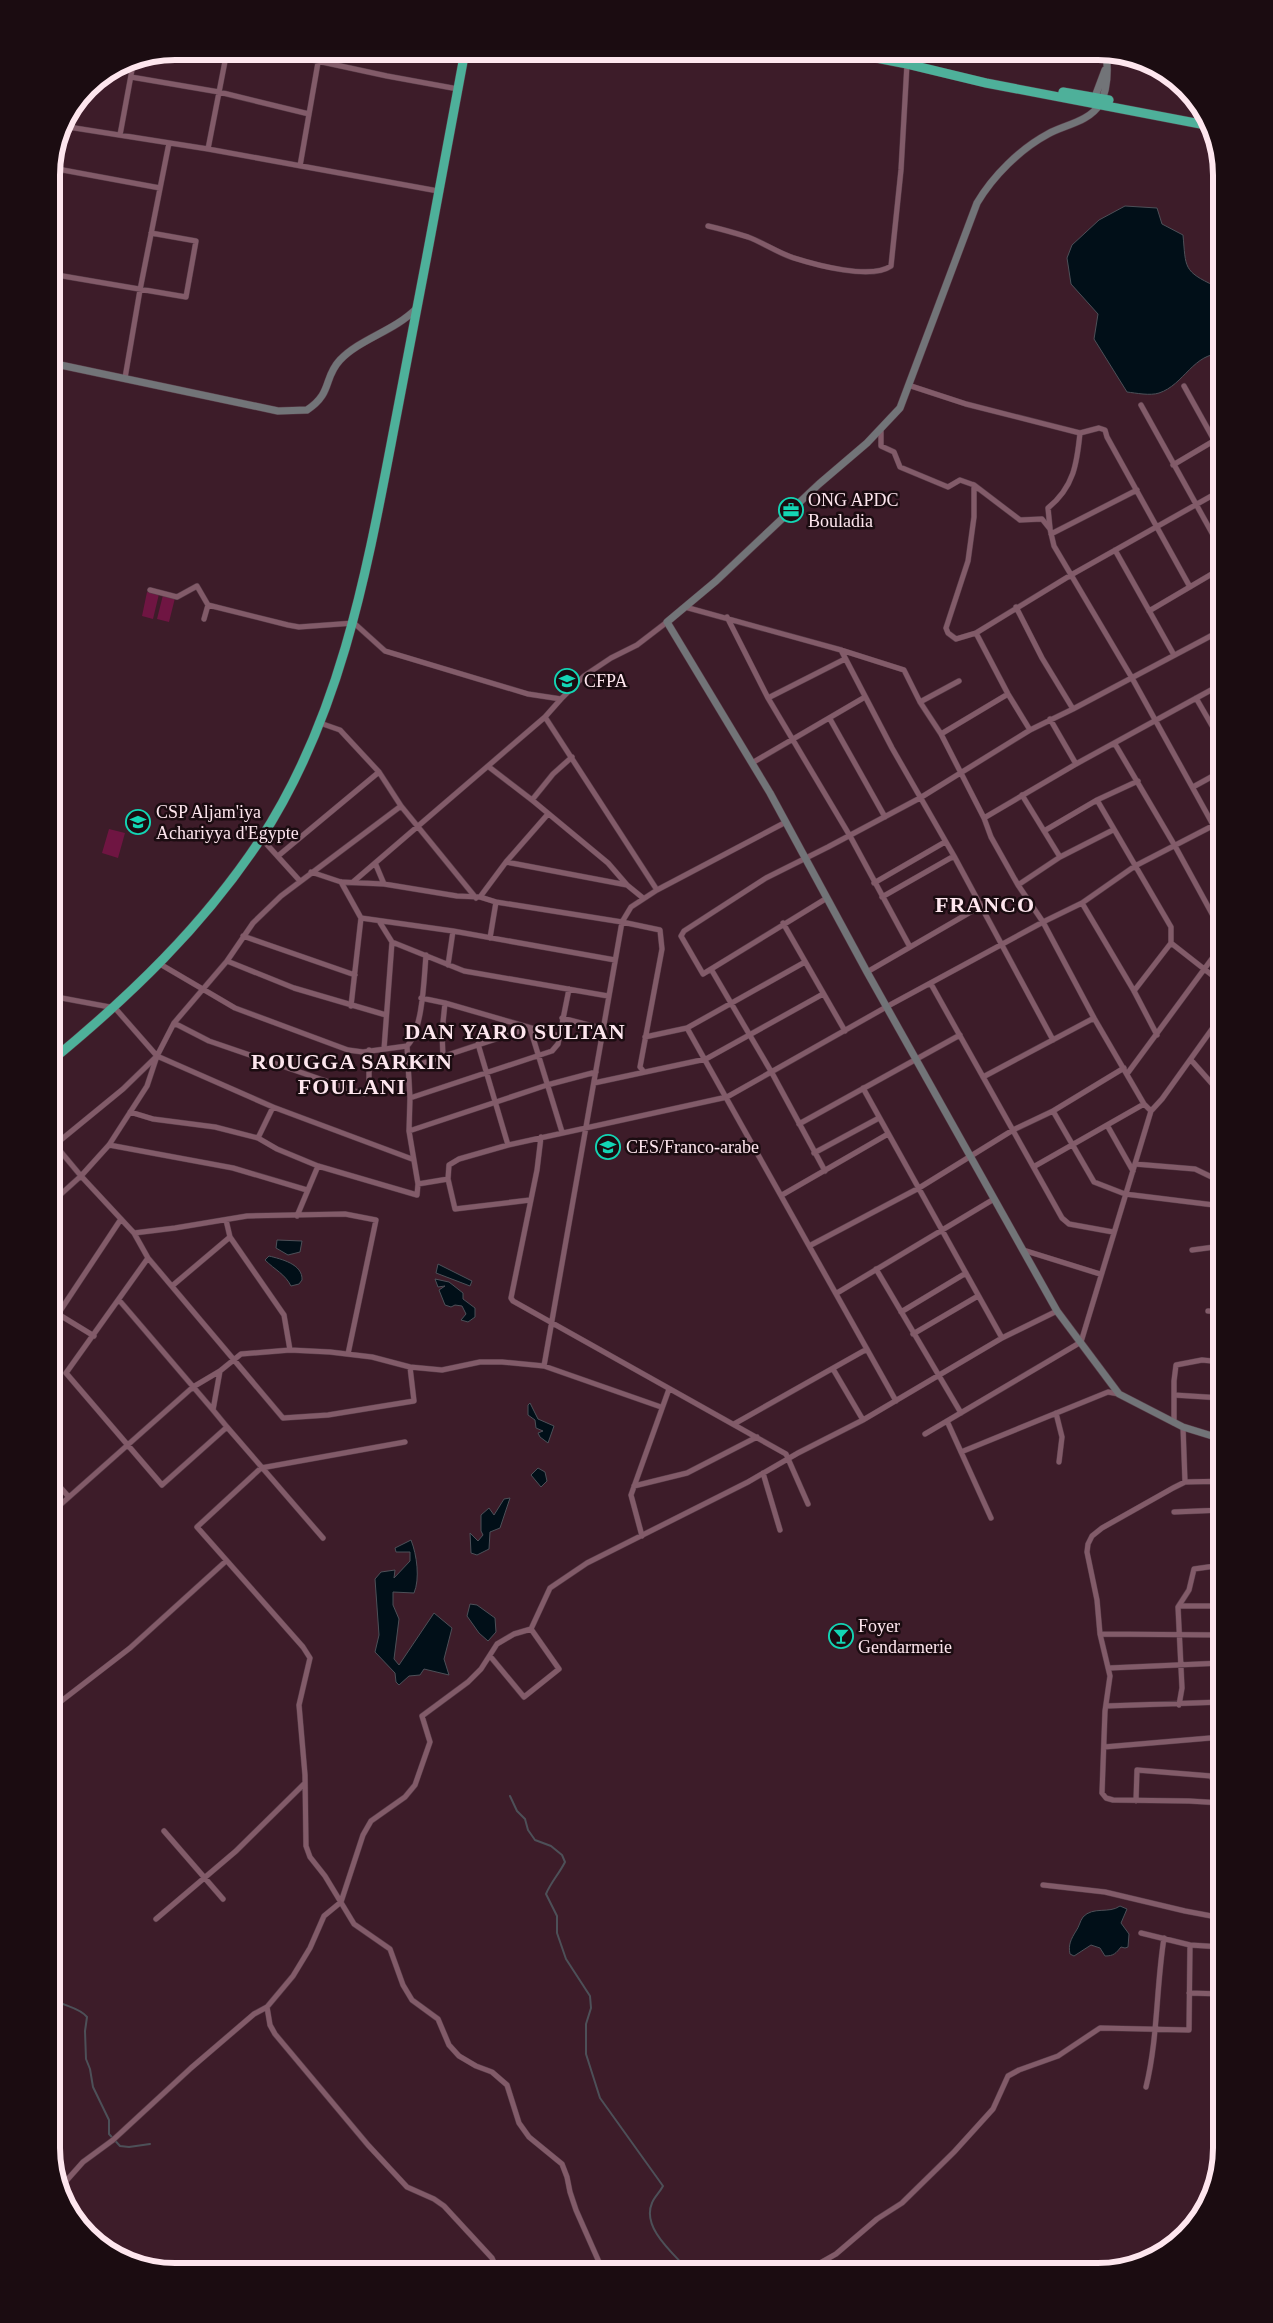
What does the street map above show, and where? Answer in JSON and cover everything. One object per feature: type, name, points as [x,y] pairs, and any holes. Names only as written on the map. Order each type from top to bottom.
[{"type":"highway","points":[[60,1054],[115,1008],[160,964],[219,897],[261,838],[298,771],[320,722],[354,623],[374,535],[463,60]]},
{"type":"highway","points":[[891,60],[945,73],[957,73],[1201,124]]},
{"type":"highway","points":[[1097,101],[1198,118]]},
{"type":"street","points":[[208,149],[225,60]]},
{"type":"street","points":[[300,166],[319,60],[387,76],[458,89]]},
{"type":"street","points":[[352,883],[376,865],[489,767],[545,717],[561,698],[584,676],[611,658],[638,645],[686,606],[880,430],[900,408],[981,196],[1007,166],[1026,148],[1048,134],[1078,122],[1089,114],[1097,101],[1107,77],[1107,60]]},
{"type":"street","points":[[708,226],[749,238],[793,258],[830,268],[870,271],[886,269],[891,266],[901,170],[907,64]]},
{"type":"street","points":[[120,135],[132,68]]},
{"type":"street","points":[[131,77],[219,92],[309,114]]},
{"type":"street","points":[[70,128],[208,149],[438,191]]},
{"type":"street","points":[[125,378],[169,143]]},
{"type":"street","points":[[60,169],[160,188]]},
{"type":"street","points":[[60,275],[186,297],[196,241],[152,232]]},
{"type":"street","points":[[60,365],[278,411],[307,410],[324,394],[334,369],[345,356],[399,324],[416,309]]},
{"type":"street","points":[[908,385],[966,404],[1080,432],[1099,428],[1105,430],[1190,587]]},
{"type":"street","points":[[1184,386],[1213,438]]},
{"type":"street","points":[[1141,405],[1213,535]]},
{"type":"street","points":[[880,430],[881,446],[894,452],[900,467],[948,487],[960,480],[974,485],[1020,520],[1042,519],[1050,531]]},
{"type":"street","points":[[530,1200],[455,1209],[448,1179],[450,1163],[508,1145],[562,1132],[727,1097],[772,1073],[844,1030],[1043,922],[1082,903],[1135,866],[1213,826],[1132,678],[1054,546],[1050,531],[1048,508],[1058,500],[1077,467],[1080,432]]},
{"type":"street","points":[[1173,465],[1213,441]]},
{"type":"street","points":[[974,485],[974,517],[968,561],[946,628],[948,633],[956,639],[976,633],[1071,575],[1213,495]]},
{"type":"street","points":[[1050,531],[1137,490]]},
{"type":"street","points":[[1115,550],[1174,655]]},
{"type":"street","points":[[1149,611],[1213,573]]},
{"type":"street","points":[[150,590],[177,596],[198,586],[208,605],[204,619]]},
{"type":"street","points":[[208,605],[299,627],[354,623],[385,651],[528,694],[561,698]]},
{"type":"street","points":[[686,606],[902,669],[920,702],[941,734],[984,818],[991,836],[1018,885],[1043,922],[1094,1018],[1144,1104],[1151,1111]]},
{"type":"street","points":[[1016,607],[1042,658],[1073,709]]},
{"type":"street","points":[[727,617],[768,698],[850,836],[910,947]]},
{"type":"street","points":[[667,622],[786,822],[867,972],[888,1006],[1057,1311],[1119,1394]]},
{"type":"street","points":[[976,633],[1008,694],[1030,730]]},
{"type":"street","points":[[827,898],[783,923],[703,974],[682,938],[683,932],[766,878],[920,798],[1050,719],[1073,709],[1213,636]]},
{"type":"street","points":[[842,650],[845,660],[865,697],[954,856],[1053,1040]]},
{"type":"street","points":[[768,698],[845,660]]},
{"type":"street","points":[[920,702],[959,681]]},
{"type":"street","points":[[984,818],[1076,764],[1213,689]]},
{"type":"street","points":[[941,734],[1008,694]]},
{"type":"street","points":[[752,763],[865,697]]},
{"type":"street","points":[[1196,698],[1213,728]]},
{"type":"street","points":[[545,717],[657,890]]},
{"type":"street","points":[[830,719],[885,817]]},
{"type":"street","points":[[1050,719],[1076,764]]},
{"type":"street","points":[[320,722],[340,730],[379,772],[401,806],[478,897]]},
{"type":"street","points":[[1115,744],[1176,846],[1213,915]]},
{"type":"street","points":[[532,800],[553,774],[572,758]]},
{"type":"street","points":[[489,767],[608,863],[627,885],[644,898]]},
{"type":"street","points":[[278,856],[379,772]]},
{"type":"street","points":[[1193,787],[1213,776]]},
{"type":"street","points":[[1044,831],[1096,800],[1138,781]]},
{"type":"street","points":[[1022,795],[1060,857]]},
{"type":"street","points":[[1096,800],[1171,927],[1171,943],[1134,991]]},
{"type":"street","points":[[60,1194],[81,1176],[109,1144],[151,1078],[157,1056],[174,1023],[227,961],[243,936],[265,910],[311,872],[401,806]]},
{"type":"street","points":[[478,897],[548,814]]},
{"type":"street","points":[[544,1366],[622,922],[628,910],[657,890],[786,822]]},
{"type":"street","points":[[1018,885],[1060,857],[1113,830]]},
{"type":"street","points":[[261,838],[300,881]]},
{"type":"street","points":[[874,882],[945,842]]},
{"type":"street","points":[[882,897],[954,856]]},
{"type":"street","points":[[506,862],[627,885]]},
{"type":"street","points":[[376,865],[384,884]]},
{"type":"street","points":[[311,872],[341,882],[384,884],[478,897],[496,902],[660,930],[663,942],[640,1067],[644,1072]]},
{"type":"street","points":[[341,882],[362,918],[351,1006]]},
{"type":"street","points":[[490,938],[496,902]]},
{"type":"street","points":[[1082,903],[1134,991],[1157,1035]]},
{"type":"street","points":[[867,972],[980,906]]},
{"type":"street","points":[[362,918],[453,931],[615,960]]},
{"type":"street","points":[[379,921],[392,942],[384,1049]]},
{"type":"street","points":[[783,923],[844,1030]]},
{"type":"street","points":[[448,965],[453,931]]},
{"type":"street","points":[[243,936],[355,975]]},
{"type":"street","points":[[392,942],[464,970],[608,996]]},
{"type":"street","points":[[1171,943],[1213,976]]},
{"type":"street","points":[[130,1112],[154,1119],[215,1127],[258,1138],[277,1150],[318,1166],[417,1195],[418,1184],[412,1159],[409,1131],[410,1098],[407,1046],[414,1036],[422,998],[426,955]]},
{"type":"street","points":[[1128,1074],[1213,958]]},
{"type":"street","points":[[227,961],[294,988],[386,1015]]},
{"type":"street","points":[[645,1037],[687,1028],[805,962]]},
{"type":"street","points":[[160,964],[235,1008],[348,1050],[407,1046]]},
{"type":"street","points":[[711,969],[751,1035],[825,1171]]},
{"type":"street","points":[[931,984],[1065,1221],[1113,1232]]},
{"type":"street","points":[[410,1098],[552,1051],[558,1044],[569,989]]},
{"type":"street","points":[[594,1082],[706,1059],[823,994]]},
{"type":"street","points":[[60,998],[115,1008],[157,1056],[273,1107],[412,1159]]},
{"type":"street","points":[[422,998],[559,1036]]},
{"type":"street","points":[[443,1057],[442,1032],[445,1003]]},
{"type":"street","points":[[562,1018],[604,1029]]},
{"type":"street","points":[[983,1077],[1094,1018]]},
{"type":"street","points":[[174,1023],[209,1041],[364,1094],[369,1090],[370,1050]]},
{"type":"street","points":[[408,1068],[530,1028]]},
{"type":"street","points":[[530,1028],[562,1132]]},
{"type":"street","points":[[687,1028],[811,1245],[896,1401]]},
{"type":"street","points":[[925,1434],[1081,1342],[1100,1274],[1151,1111],[1213,1028]]},
{"type":"street","points":[[799,1124],[960,1035]]},
{"type":"street","points":[[478,1044],[508,1145]]},
{"type":"street","points":[[60,1139],[123,1089],[157,1056]]},
{"type":"street","points":[[1190,1060],[1213,1085]]},
{"type":"street","points":[[811,1245],[919,1188],[1013,1130],[1052,1111],[1124,1068]]},
{"type":"street","points":[[409,1131],[548,1085],[596,1072]]},
{"type":"street","points":[[863,1088],[1002,1338]]},
{"type":"street","points":[[1035,1166],[1144,1104]]},
{"type":"street","points":[[258,1138],[273,1107]]},
{"type":"street","points":[[1052,1111],[1094,1182],[1125,1194],[1213,1205]]},
{"type":"street","points":[[814,1153],[880,1118]]},
{"type":"street","points":[[1107,1125],[1133,1171]]},
{"type":"street","points":[[782,1195],[888,1134]]},
{"type":"street","points":[[541,1138],[537,1170],[511,1298],[513,1301],[786,1454],[808,1504]]},
{"type":"street","points":[[109,1144],[233,1168],[307,1190]]},
{"type":"street","points":[[60,1153],[134,1233],[148,1258],[283,1418],[328,1415],[414,1401],[410,1367]]},
{"type":"street","points":[[1135,1164],[1195,1168],[1213,1177]]},
{"type":"street","points":[[298,1216],[318,1166]]},
{"type":"street","points":[[418,1184],[448,1179]]},
{"type":"street","points":[[837,1293],[994,1199]]},
{"type":"street","points":[[134,1233],[154,1232],[247,1216],[345,1214],[376,1220],[348,1354]]},
{"type":"street","points":[[60,1311],[121,1219]]},
{"type":"street","points":[[226,1220],[230,1237],[284,1315],[290,1350]]},
{"type":"street","points":[[172,1286],[230,1237]]},
{"type":"street","points":[[1192,1250],[1213,1247]]},
{"type":"street","points":[[1023,1250],[1100,1274]]},
{"type":"street","points":[[148,1258],[94,1336],[66,1372],[162,1485],[227,1427]]},
{"type":"street","points":[[876,1270],[939,1374],[960,1413]]},
{"type":"street","points":[[901,1312],[966,1274]]},
{"type":"street","points":[[914,1334],[978,1296]]},
{"type":"street","points":[[119,1300],[261,1468],[323,1538]]},
{"type":"street","points":[[66,2182],[83,2162],[112,2140],[254,2014],[267,2007],[293,1976],[310,1948],[324,1916],[341,1902],[363,1834],[371,1821],[405,1797],[415,1785],[430,1742],[422,1716],[468,1682],[481,1669],[497,1644],[514,1634],[530,1629],[550,1588],[587,1563],[863,1420],[1002,1338],[1057,1311]]},
{"type":"street","points":[[1208,1311],[1213,1311]]},
{"type":"street","points":[[60,1315],[94,1336]]},
{"type":"street","points":[[734,1424],[867,1349]]},
{"type":"street","points":[[60,1504],[193,1387],[220,1371],[240,1354],[290,1350],[348,1354],[372,1357],[410,1367],[442,1370],[480,1362],[544,1366],[661,1407]]},
{"type":"street","points":[[1174,1423],[1176,1365],[1202,1360],[1212,1361]]},
{"type":"street","points":[[833,1368],[863,1420]]},
{"type":"street","points":[[213,1410],[220,1371]]},
{"type":"street","points":[[642,1536],[632,1495],[661,1407],[669,1389]]},
{"type":"street","points":[[960,1452],[1108,1392],[1119,1394],[1183,1427],[1213,1436]]},
{"type":"street","points":[[1174,1395],[1213,1397]]},
{"type":"street","points":[[1056,1413],[1062,1437],[1060,1462]]},
{"type":"street","points":[[947,1421],[992,1518]]},
{"type":"street","points":[[1183,1427],[1185,1482]]},
{"type":"street","points":[[634,1486],[687,1473],[757,1437]]},
{"type":"street","points":[[404,1442],[261,1468],[197,1527],[310,1658],[299,1705],[306,1783],[306,1846],[310,1857],[325,1876],[354,1924],[390,1949],[403,1985],[412,2000],[438,2020],[449,2045],[460,2056],[476,2066],[492,2072],[507,2085],[519,2123],[529,2137],[562,2164],[568,2177],[570,2192],[576,2210],[601,2263]]},
{"type":"street","points":[[763,1473],[780,1530]]},
{"type":"street","points":[[1213,1482],[1185,1482],[1132,1509],[1092,1536],[1087,1552],[1110,1682],[1106,1706],[1102,1793],[1106,1798],[1113,1800],[1213,1802]]},
{"type":"street","points":[[60,1487],[68,1496]]},
{"type":"street","points":[[1174,1512],[1213,1510]]},
{"type":"street","points":[[60,1702],[130,1648],[226,1561]]},
{"type":"street","points":[[1179,1705],[1182,1688],[1182,1666],[1179,1606],[1190,1590],[1193,1570],[1200,1567],[1213,1566]]},
{"type":"street","points":[[1179,1606],[1213,1606]]},
{"type":"street","points":[[490,1656],[524,1697],[559,1669],[530,1629]]},
{"type":"street","points":[[1100,1634],[1213,1635]]},
{"type":"street","points":[[1109,1668],[1213,1664]]},
{"type":"street","points":[[1106,1706],[1213,1703]]},
{"type":"street","points":[[1104,1747],[1213,1738]]},
{"type":"street","points":[[1136,1801],[1137,1770],[1211,1776],[1213,1780]]},
{"type":"street","points":[[156,1919],[236,1851],[306,1783]]},
{"type":"street","points":[[164,1831],[206,1877],[223,1899]]},
{"type":"street","points":[[1043,1885],[1105,1892],[1213,1916]]},
{"type":"street","points":[[1141,1932],[1190,1945],[1213,1946]]},
{"type":"street","points":[[1146,2087],[1156,2029],[1159,1968],[1164,1938]]},
{"type":"street","points":[[820,2263],[836,2254],[876,2218],[902,2203],[954,2152],[993,2109],[1008,2076],[1018,2070],[1058,2056],[1100,2028],[1189,2030],[1190,1945]]},
{"type":"street","points":[[1189,1993],[1213,1994]]},
{"type":"street","points":[[267,2007],[270,2025],[275,2034],[368,2145],[407,2187],[434,2199],[444,2206],[492,2258],[494,2263]]},
{"type":"shaded area","points":[[1125,206],[1157,208],[1162,224],[1183,235],[1188,267],[1197,276],[1213,285],[1213,355],[1196,363],[1168,389],[1159,393],[1127,392],[1094,339],[1098,314],[1071,284],[1067,258],[1072,245],[1099,220]]},
{"type":"shaded area","points":[[147,592],[159,594],[153,619],[142,616]]},
{"type":"shaded area","points":[[163,595],[175,598],[169,622],[157,619]]},
{"type":"shaded area","points":[[109,829],[125,833],[118,858],[102,853]]},
{"type":"shaded area","points":[[277,1240],[302,1241],[300,1252],[288,1255],[276,1248]]},
{"type":"shaded area","points":[[269,1256],[295,1266],[301,1274],[302,1280],[299,1284],[291,1286],[283,1275],[265,1260]]},
{"type":"shaded area","points":[[438,1264],[472,1281],[470,1286],[436,1273]]},
{"type":"shaded area","points":[[435,1279],[449,1282],[463,1293],[463,1299],[475,1308],[475,1317],[468,1322],[461,1320],[466,1314],[462,1306],[455,1305],[451,1307],[445,1305],[439,1290],[445,1286],[438,1287]]},
{"type":"shaded area","points":[[530,1403],[538,1419],[554,1426],[548,1443],[540,1437],[538,1433],[543,1431],[536,1428],[535,1420],[528,1415],[528,1405]]},
{"type":"shaded area","points":[[538,1468],[545,1472],[547,1481],[541,1487],[531,1475]]},
{"type":"shaded area","points":[[510,1498],[500,1528],[490,1532],[489,1549],[477,1555],[471,1553],[470,1533],[478,1541],[483,1535],[481,1531],[481,1515],[489,1508],[494,1515],[504,1499]]},
{"type":"shaded area","points":[[411,1540],[415,1553],[417,1581],[414,1593],[393,1592],[393,1605],[399,1619],[394,1659],[399,1665],[434,1613],[452,1628],[444,1659],[449,1675],[424,1669],[420,1675],[409,1676],[399,1685],[396,1682],[395,1673],[375,1652],[379,1635],[375,1579],[381,1572],[395,1570],[394,1578],[410,1561],[410,1552],[396,1552],[395,1548]]},
{"type":"shaded area","points":[[470,1604],[477,1605],[495,1618],[496,1632],[488,1641],[479,1633],[467,1616]]},
{"type":"shaded area","points":[[1120,1906],[1127,1909],[1121,1923],[1129,1934],[1128,1947],[1121,1947],[1114,1954],[1105,1956],[1100,1948],[1091,1945],[1074,1956],[1070,1954],[1070,1942],[1083,1917],[1091,1912],[1111,1910]]},
{"type":"waterway","points":[[510,1796],[517,1811],[525,1819],[528,1830],[535,1840],[551,1846],[562,1855],[565,1862],[546,1894],[557,1916],[557,1933],[566,1959],[590,1996],[591,2008],[586,2024],[586,2054],[600,2098],[663,2186],[653,2201],[650,2212],[651,2222],[661,2240],[681,2263]]},
{"type":"waterway","points":[[60,2003],[83,2013],[87,2017],[85,2031],[86,2059],[93,2087],[109,2120],[109,2134],[120,2146],[129,2147],[150,2144]]},
{"type":"place","name":"ONG APDC Bouladia","points":[[791,510]]},
{"type":"place","name":"CFPA","points":[[567,681]]},
{"type":"place","name":"CSP Aljam'iya Achariyya d'Egypte","points":[[138,822]]},
{"type":"place","name":"CES/Franco-arabe","points":[[608,1147]]},
{"type":"place","name":"Foyer Gendarmerie","points":[[841,1636]]},
{"type":"district","name":"FRANCO","points":[[985,904]]},
{"type":"district","name":"DAN YARO SULTAN","points":[[515,1031]]},
{"type":"district","name":"ROUGGA SARKIN FOULANI","points":[[352,1074]]}]
